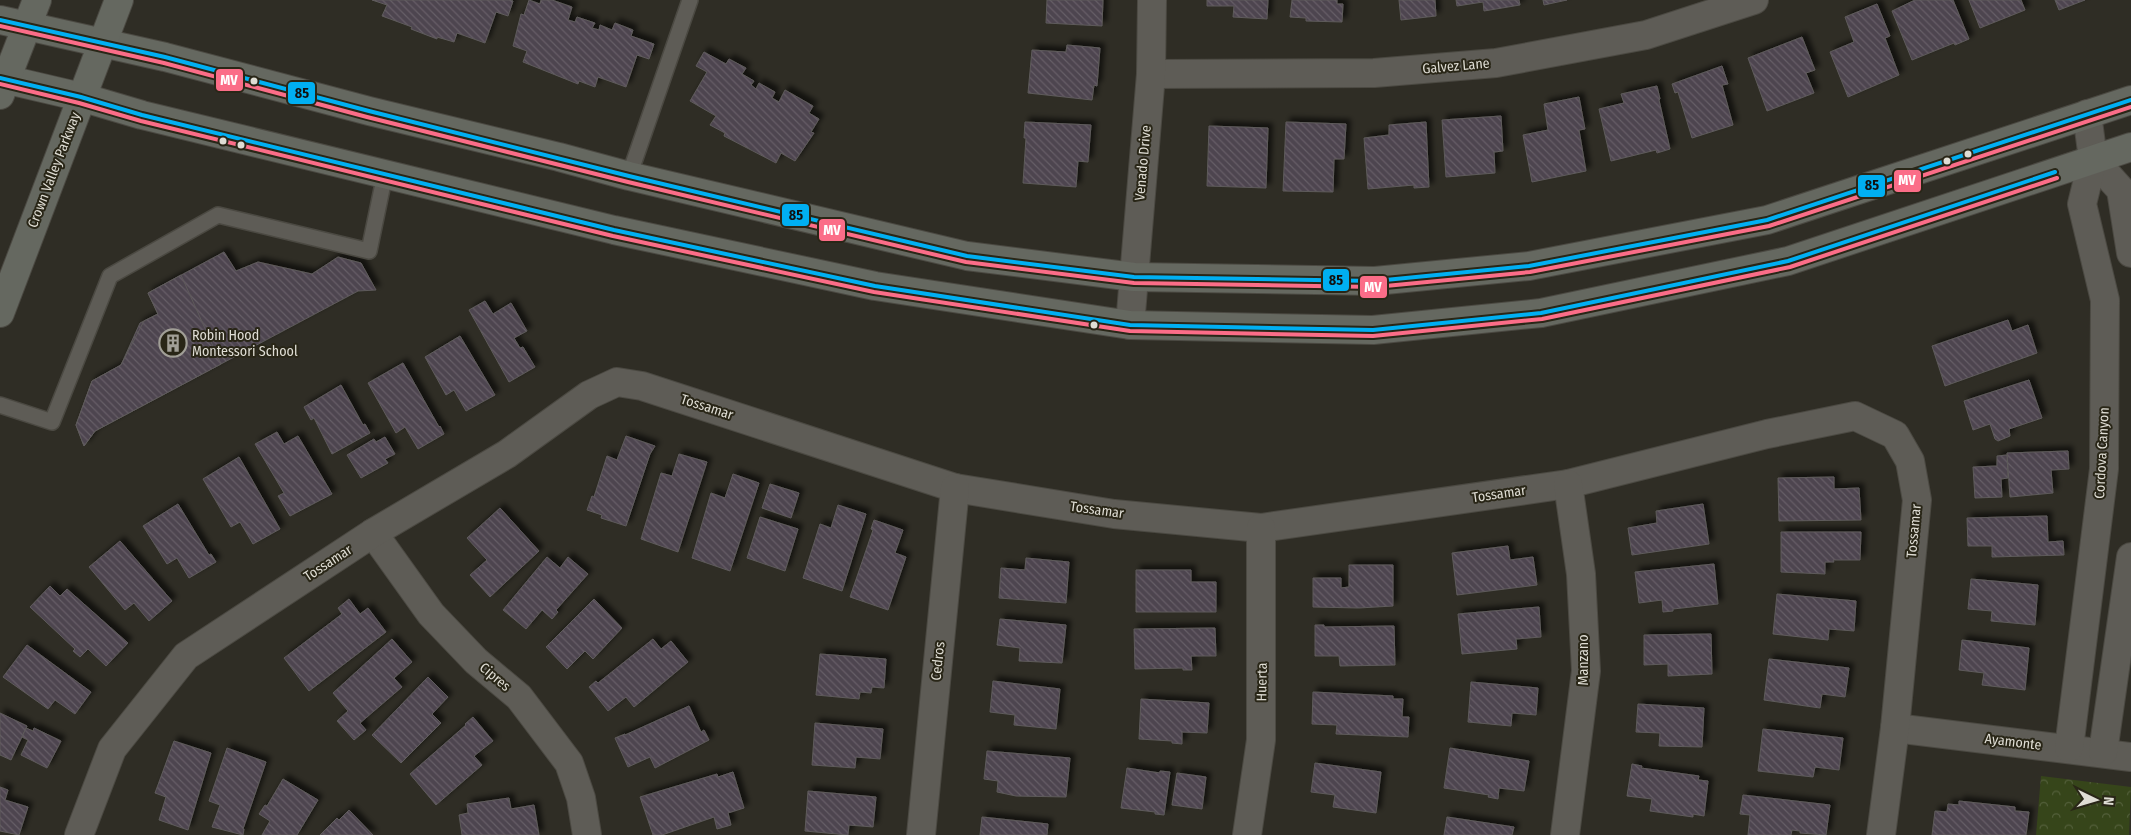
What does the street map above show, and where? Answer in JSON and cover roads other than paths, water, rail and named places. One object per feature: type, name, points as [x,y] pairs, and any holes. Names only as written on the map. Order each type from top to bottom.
[{"type":"main road","points":[[36,0],[2,84],[81,97],[142,115],[614,230],[875,286],[1130,325],[1373,330],[1541,313],[1788,261],[2131,147]]},
{"type":"main road","name":"Crown Valley Parkway","points":[[0,313],[119,0]]},
{"type":"main road","points":[[0,20],[165,58],[629,176],[967,256],[1134,277],[1375,281],[1529,266],[1767,220],[2131,100]]},
{"type":"street","name":"Venado Drive","points":[[1130,325],[1151,74],[1152,0]]},
{"type":"street","name":"Galvez Lane","points":[[1151,74],[1374,73],[1496,63],[1646,34],[1754,0]]},
{"type":"street","name":"Cordova Canyon","points":[[2069,748],[2104,469],[2105,300],[2082,204],[2093,159],[2087,114]]},
{"type":"street","points":[[2093,159],[2121,190],[2131,253]]},
{"type":"street","name":"Tossamar","points":[[79,835],[112,749],[186,656],[373,534],[507,454],[589,395],[617,382],[642,386],[955,488],[1114,514],[1261,528],[1568,484],[1767,434],[1855,416],[1895,435],[1910,461],[1917,500],[1895,728],[1881,835]]},
{"type":"street","name":"Manzano","points":[[1564,835],[1586,671],[1581,574],[1568,484]]},
{"type":"street","name":"Cedros","points":[[921,835],[955,488]]},
{"type":"street","name":"Huerta","points":[[1247,835],[1261,740],[1261,528]]},
{"type":"street","name":"Cipres","points":[[373,534],[431,614],[476,661],[519,697],[568,763],[581,798],[587,835]]},
{"type":"street","points":[[2103,752],[2131,557]]},
{"type":"street","name":"Ayamonte","points":[[1895,728],[2103,752],[2131,757]]},
{"type":"lane","points":[[629,176],[690,0]]},
{"type":"lane","points":[[0,405],[52,422],[110,276],[218,215],[369,251],[385,174]]},
{"type":"place","name":"Robin Hood Montessori School","points":[[173,343]]}]
